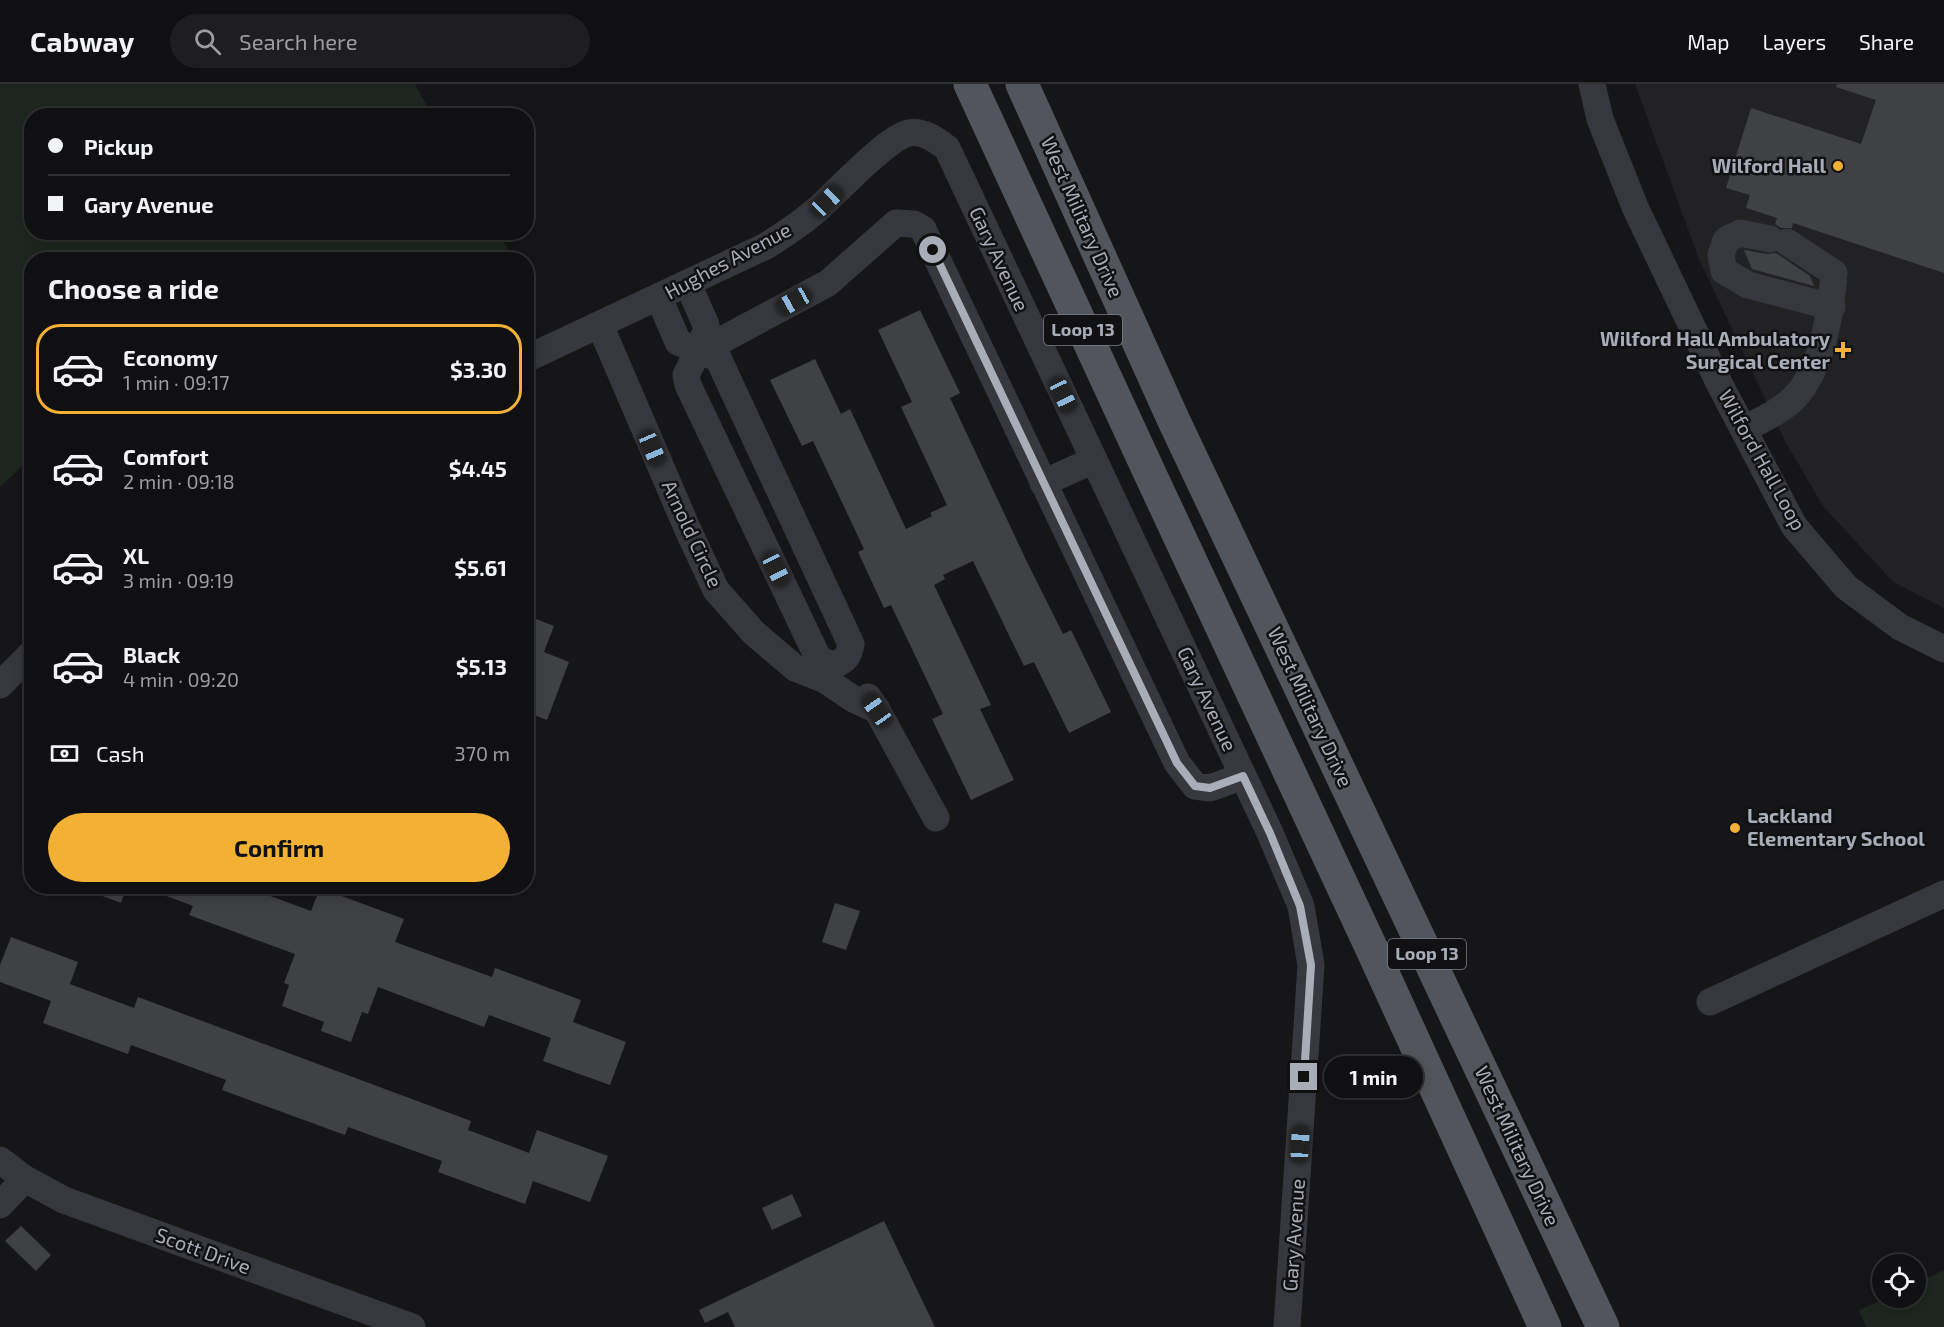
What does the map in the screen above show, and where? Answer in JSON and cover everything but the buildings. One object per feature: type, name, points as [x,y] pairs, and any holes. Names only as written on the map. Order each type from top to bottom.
[{"type":"main road","name":"Loop 13","points":[[970,84],[1545,1327]]},
{"type":"main road","name":"West Military Drive","points":[[1023,84],[1174,421],[1603,1327]]},
{"type":"street","name":"Wilford Hall Loop","points":[[1592,84],[1600,119],[1635,207],[1719,383],[1794,526],[1846,587],[1900,627],[1944,649]]},
{"type":"street","name":"Hughes Avenue","points":[[534,355],[756,251],[793,228],[872,158],[909,133]]},
{"type":"street","name":"Gary Avenue","points":[[909,133],[927,135],[947,148],[1270,833],[1300,906],[1311,965],[1287,1327]]},
{"type":"street","points":[[698,351],[828,283],[896,223],[914,224],[923,229],[1177,763],[1195,786],[1210,788],[1243,776]]},
{"type":"street","points":[[1744,429],[1794,399],[1805,385],[1814,366],[1832,307],[1833,273],[1779,241],[1740,232],[1726,240],[1721,255],[1724,271],[1748,285],[1832,307]]},
{"type":"street","points":[[658,298],[678,342],[698,351],[718,358],[850,644],[850,653],[844,661],[834,665],[819,660],[811,662],[688,385],[686,375],[698,351],[706,331],[706,325],[688,284]]},
{"type":"street","name":"Arnold Circle","points":[[600,325],[716,590],[754,633],[795,668],[811,662],[825,680],[855,700],[877,710]]},
{"type":"street","points":[[1042,483],[1094,460]]},
{"type":"street","points":[[0,685],[24,661]]},
{"type":"street","points":[[844,661],[877,710],[936,818]]},
{"type":"street","points":[[1710,1002],[1944,894]]},
{"type":"street","name":"Scott Drive","points":[[0,1160],[25,1179],[64,1200],[412,1327]]},
{"type":"street","points":[[0,1205],[25,1179]]},
{"type":"shaded area","points":[[0,84],[415,84],[428,108],[24,108],[24,240],[503,240],[508,249],[501,252],[24,252],[24,465],[0,487]]},
{"type":"shaded area","name":"Wilford Hall Ambulatory Surgical Center","points":[[1635,84],[1944,84],[1944,608],[1893,582],[1823,506],[1785,441],[1699,259]]},
{"type":"shaded area","points":[[1944,1270],[1944,1327],[1866,1327],[1859,1310],[1872,1304],[1872,1308],[1926,1308],[1926,1278]]},
{"type":"place","name":"Wilford Hall","points":[[1838,166]]},
{"type":"place","name":"Wilford Hall Ambulatory Surgical Center","points":[[1843,350]]},
{"type":"place","name":"Lackland Elementary School","points":[[1735,828]]},
{"type":"route","points":[[933,250],[1177,763],[1195,786],[1210,788],[1243,776],[1270,833],[1300,906],[1311,965],[1304,1077]]}]
